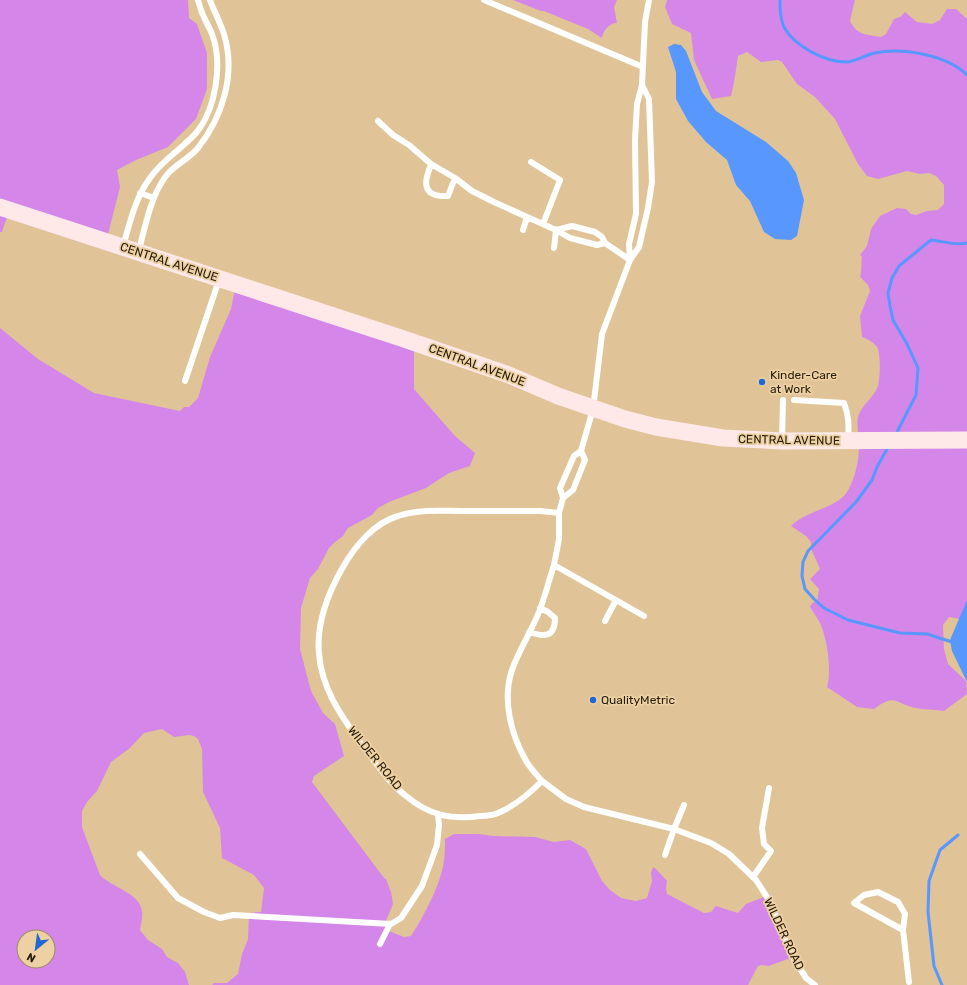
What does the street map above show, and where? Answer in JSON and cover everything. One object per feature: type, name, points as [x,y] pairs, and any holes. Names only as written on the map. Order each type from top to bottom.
[{"type":"main road","name":"CENTRAL AVENUE","points":[[0,207],[387,333],[509,375],[593,409],[656,427],[706,436],[782,441],[967,440]]},
{"type":"lane","points":[[131,249],[140,194],[150,177],[195,134],[202,124],[212,102],[217,78],[216,53],[212,34],[198,0]]},
{"type":"lane","points":[[131,249],[144,231],[158,187],[166,174],[197,150],[218,117],[225,98],[228,73],[228,52],[224,33],[210,0]]},
{"type":"lane","points":[[484,0],[643,67]]},
{"type":"lane","points":[[630,260],[629,244],[636,214],[636,104],[642,85],[645,22],[650,0]]},
{"type":"lane","points":[[563,498],[573,490],[585,460],[581,452],[593,409],[602,334],[630,260],[639,247],[646,216],[652,182],[650,98],[642,85]]},
{"type":"lane","points":[[378,121],[430,164],[455,178],[472,190],[570,238],[597,245],[605,243]]},
{"type":"lane","points":[[531,162],[560,180],[543,224]]},
{"type":"lane","points":[[430,164],[425,186],[426,190],[432,194],[448,196],[455,178]]},
{"type":"lane","points":[[140,194],[154,198]]},
{"type":"lane","points":[[636,214],[646,216]]},
{"type":"lane","points":[[523,230],[527,217]]},
{"type":"lane","points":[[556,230],[572,226],[595,232],[602,237],[605,243],[630,260]]},
{"type":"lane","points":[[554,248],[556,230]]},
{"type":"lane","points":[[184,381],[219,278]]},
{"type":"lane","points":[[782,441],[783,400]]},
{"type":"lane","points":[[794,400],[844,403],[848,414],[848,441]]},
{"type":"lane","points":[[542,781],[526,761],[517,743],[511,723],[508,704],[509,686],[511,672],[521,646],[540,608],[554,565],[559,539],[559,513],[563,498],[560,488],[574,456],[581,452]]},
{"type":"lane","name":"WILDER ROAD","points":[[559,513],[541,511],[422,510],[398,516],[383,522],[360,542],[346,560],[330,590],[322,614],[319,633],[319,656],[322,676],[343,718],[382,772],[406,796],[418,805],[438,815],[471,818],[497,814],[529,794],[542,781],[566,799],[584,807],[674,829],[711,844],[729,854],[753,877],[772,905],[779,926],[795,961],[806,978],[815,985]]},
{"type":"lane","points":[[554,565],[644,616]]},
{"type":"lane","points":[[605,620],[616,600]]},
{"type":"lane","points":[[529,632],[541,636],[550,634],[555,627],[555,618],[540,608]]},
{"type":"lane","points":[[753,877],[771,851],[764,844],[762,828],[769,788]]},
{"type":"lane","points":[[665,855],[684,805]]},
{"type":"lane","points":[[140,854],[178,898],[204,912],[220,918],[233,915],[390,924],[401,918],[422,886],[437,845],[439,825],[438,815]]},
{"type":"lane","points":[[903,930],[854,903],[864,895],[878,892],[898,902],[906,914],[903,930],[909,982]]},
{"type":"lane","points":[[380,944],[390,924]]},
{"type":"shaded area","points":[[0,0],[188,0],[189,18],[197,24],[207,53],[207,89],[196,119],[168,147],[136,160],[117,170],[120,187],[106,242],[9,211],[2,232],[0,232]]},
{"type":"shaded area","points":[[513,0],[617,0],[614,7],[617,23],[611,24],[607,28],[602,38],[588,29]]},
{"type":"shaded area","points":[[667,0],[855,0],[850,21],[853,26],[862,34],[881,37],[886,34],[894,19],[900,17],[905,12],[917,22],[932,24],[940,20],[947,9],[956,9],[967,19],[967,611],[960,619],[949,617],[943,625],[944,649],[948,664],[966,681],[967,694],[944,711],[915,708],[891,700],[874,709],[857,707],[827,687],[829,664],[827,646],[823,629],[810,607],[812,603],[817,601],[819,589],[810,579],[820,569],[812,551],[811,542],[806,536],[791,526],[804,517],[838,501],[844,496],[851,486],[857,466],[859,453],[858,418],[861,410],[874,394],[878,386],[880,372],[880,361],[877,347],[872,342],[862,337],[860,316],[870,291],[868,285],[860,277],[862,257],[860,255],[867,246],[871,229],[880,216],[897,208],[906,209],[911,214],[916,215],[927,211],[938,210],[944,204],[944,185],[936,176],[929,173],[920,174],[907,171],[878,179],[867,176],[858,164],[835,119],[815,97],[797,84],[782,62],[778,60],[761,62],[747,52],[738,56],[731,96],[712,99],[694,60],[691,33],[672,24],[665,7]]},
{"type":"shaded area","points":[[236,284],[414,344],[414,389],[455,436],[475,453],[470,466],[449,473],[426,488],[389,502],[378,508],[372,515],[348,528],[343,536],[329,548],[318,569],[310,578],[301,608],[300,649],[311,691],[323,713],[335,724],[344,756],[314,776],[312,782],[386,879],[391,892],[393,904],[386,921],[389,931],[404,937],[411,936],[416,928],[440,879],[445,852],[445,839],[454,834],[535,837],[554,842],[570,840],[586,849],[602,881],[610,890],[621,898],[636,901],[647,898],[652,881],[651,873],[653,867],[667,881],[667,894],[704,913],[711,912],[716,906],[738,913],[746,904],[769,895],[783,925],[793,957],[769,966],[758,966],[748,985],[212,985],[214,983],[227,983],[238,974],[242,954],[248,939],[249,913],[261,912],[264,888],[254,875],[222,858],[220,828],[203,792],[202,749],[198,739],[189,735],[174,737],[162,729],[144,733],[130,748],[111,762],[97,791],[87,802],[82,811],[82,827],[100,875],[136,899],[142,911],[140,930],[148,940],[162,949],[167,957],[178,963],[185,972],[189,985],[0,985],[0,328],[38,359],[94,393],[180,411],[184,407],[189,407],[198,398],[210,357],[231,309]]},
{"type":"water","points":[[674,44],[681,45],[686,51],[702,92],[716,111],[766,142],[788,161],[796,173],[804,200],[797,236],[791,240],[775,239],[764,232],[750,201],[736,185],[727,160],[706,142],[688,121],[676,99],[676,72],[668,47]]},
{"type":"water","points":[[967,600],[967,682],[952,651],[950,640]]},
{"type":"waterway","points":[[780,0],[780,11],[784,27],[802,46],[820,56],[846,62],[886,51],[911,52],[924,54],[948,62],[967,75]]},
{"type":"waterway","points":[[897,432],[916,395],[918,368],[907,344],[893,320],[888,293],[892,278],[899,266],[931,240],[954,244],[967,243]]},
{"type":"waterway","points":[[887,449],[872,480],[856,502],[808,551],[803,562],[802,576],[805,589],[824,608],[848,620],[900,633],[927,634],[952,642]]},
{"type":"waterway","points":[[942,985],[934,966],[928,912],[929,881],[940,850],[958,835]]},
{"type":"place","name":"Kinder-Care at Work","points":[[762,382]]},
{"type":"place","name":"QualityMetric","points":[[593,700]]}]
